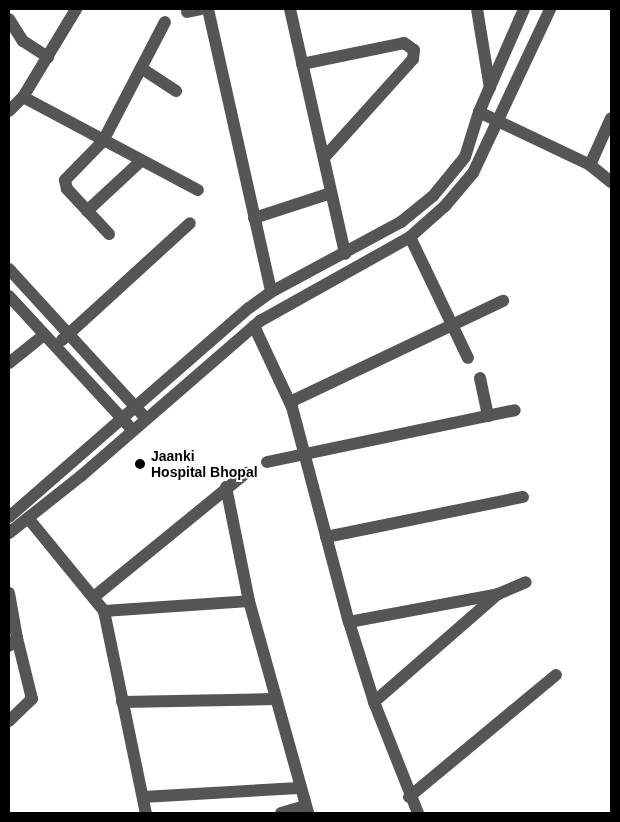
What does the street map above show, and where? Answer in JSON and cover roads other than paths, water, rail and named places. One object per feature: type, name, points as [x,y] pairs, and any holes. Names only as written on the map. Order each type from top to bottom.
[{"type":"street","points":[[9,111],[23,97],[76,9]]},
{"type":"street","points":[[187,12],[201,9]]},
{"type":"street","points":[[208,9],[271,292]]},
{"type":"street","points":[[290,9],[345,254]]},
{"type":"street","points":[[477,9],[490,88]]},
{"type":"street","points":[[9,517],[271,292],[345,254],[401,222],[433,196],[465,157],[480,112],[524,9]]},
{"type":"street","points":[[9,533],[133,431],[276,309],[410,237],[468,181],[550,9]]},
{"type":"street","points":[[9,19],[23,41],[48,57]]},
{"type":"street","points":[[109,234],[67,189],[66,180],[102,140],[165,22]]},
{"type":"street","points":[[302,64],[404,43],[414,50],[413,59],[324,158]]},
{"type":"street","points":[[141,68],[176,91]]},
{"type":"street","points":[[23,97],[140,161],[198,190]]},
{"type":"street","points":[[480,112],[590,165],[611,182]]},
{"type":"street","points":[[590,165],[611,118]]},
{"type":"street","points":[[87,210],[140,161]]},
{"type":"street","points":[[254,218],[332,193]]},
{"type":"street","points":[[55,347],[190,223]]},
{"type":"street","points":[[410,237],[468,358]]},
{"type":"street","points":[[9,269],[147,419]]},
{"type":"street","points":[[9,296],[133,431]]},
{"type":"street","points":[[290,402],[503,301]]},
{"type":"street","points":[[254,326],[290,402],[307,455],[326,537],[349,622],[374,702],[410,797],[418,813]]},
{"type":"street","points":[[9,363],[44,335]]},
{"type":"street","points":[[480,378],[488,416]]},
{"type":"street","points":[[267,462],[515,410]]},
{"type":"street","points":[[95,596],[226,487],[246,473]]},
{"type":"street","points":[[226,487],[249,601],[274,699],[307,810],[281,813]]},
{"type":"street","points":[[326,537],[523,497]]},
{"type":"street","points":[[28,518],[95,596],[104,611],[146,813]]},
{"type":"street","points":[[349,622],[498,594],[526,582]]},
{"type":"street","points":[[9,593],[13,642],[32,699],[9,721]]},
{"type":"street","points":[[374,702],[498,594]]},
{"type":"street","points":[[104,611],[249,601]]},
{"type":"street","points":[[410,797],[556,674]]},
{"type":"street","points":[[122,702],[274,699]]},
{"type":"street","points":[[143,797],[299,788]]},
{"type":"place","name":"Jaanki Hospital Bhopal","points":[[140,464]]}]
